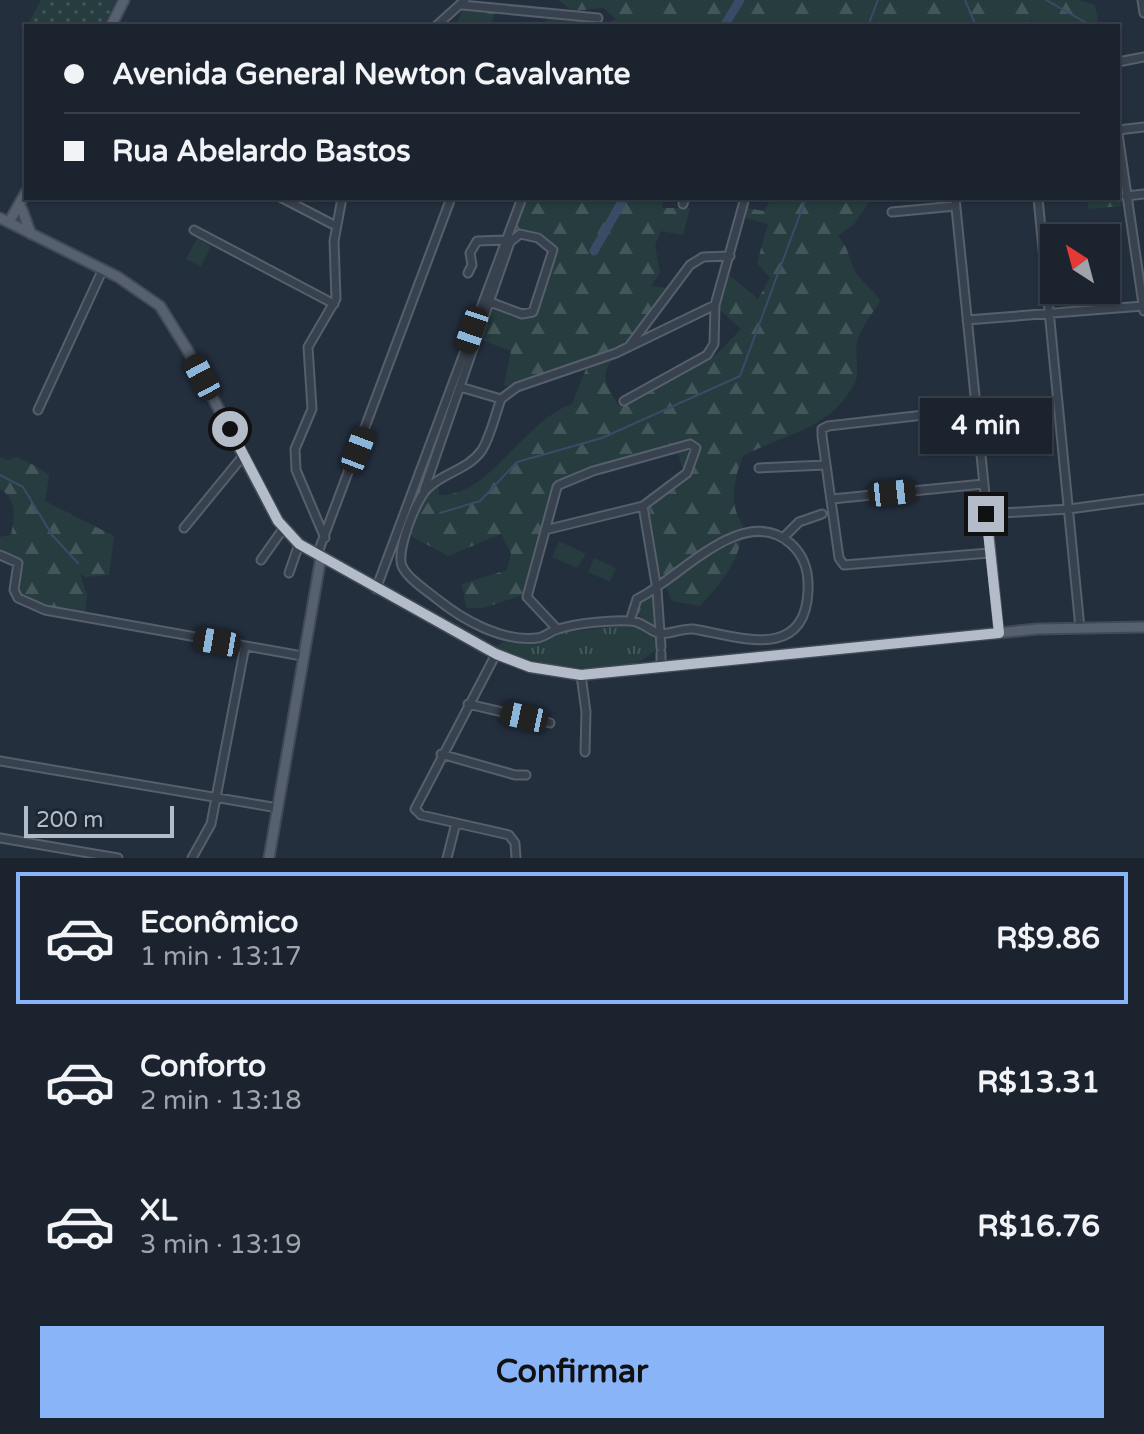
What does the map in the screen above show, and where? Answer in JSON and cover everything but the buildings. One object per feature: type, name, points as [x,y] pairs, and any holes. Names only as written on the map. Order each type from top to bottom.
[{"type":"main road","points":[[112,24],[124,0]]},
{"type":"main road","points":[[24,197],[19,206],[3,218],[103,269],[149,296],[167,314],[283,529],[299,544],[319,556],[496,654],[530,667],[581,675],[999,633],[1144,627]]},
{"type":"main road","points":[[19,206],[31,234]]},
{"type":"main road","points":[[269,858],[319,556]]},
{"type":"street","points":[[1142,0],[1144,13]]},
{"type":"street","points":[[438,24],[463,2],[598,18]]},
{"type":"street","points":[[1120,62],[1144,57]]},
{"type":"street","points":[[1120,132],[1144,127]]},
{"type":"street","points":[[967,320],[1144,308],[1140,262],[1120,148]]},
{"type":"street","points":[[1126,196],[1144,194]]},
{"type":"street","points":[[286,200],[336,226]]},
{"type":"street","points":[[325,538],[296,470],[295,449],[312,409],[308,347],[334,304],[337,291],[336,226],[342,200]]},
{"type":"street","points":[[319,556],[450,200]]},
{"type":"street","points":[[376,589],[521,200]]},
{"type":"street","points":[[624,401],[710,352],[714,344],[715,305],[744,200]]},
{"type":"street","points":[[1038,200],[1080,628]]},
{"type":"street","points":[[892,212],[955,202],[999,633]]},
{"type":"street","points":[[194,230],[334,304]]},
{"type":"street","points":[[490,302],[522,314],[533,312],[555,253],[538,238],[520,234],[512,239],[460,387],[424,491],[401,546],[401,564],[441,602],[487,629],[534,639],[557,629],[630,621],[661,634],[683,628],[732,640],[773,639],[794,626],[804,612],[809,585],[806,565],[799,552],[783,538],[755,531],[723,541],[701,554],[657,590],[634,601],[630,621]]},
{"type":"street","points":[[468,273],[472,265],[470,253],[477,241],[506,240]]},
{"type":"street","points":[[628,347],[690,265],[703,257],[730,256]]},
{"type":"street","points":[[38,410],[103,269]]},
{"type":"street","points":[[424,491],[458,471],[481,452],[501,399],[517,387],[628,347],[715,305]]},
{"type":"street","points":[[460,387],[501,399]]},
{"type":"street","points":[[976,409],[824,427],[826,465],[839,558],[848,567],[989,553]]},
{"type":"street","points":[[545,530],[643,506],[687,473],[693,465],[696,448],[690,444],[670,448],[562,482],[545,530],[527,597],[557,629]]},
{"type":"street","points":[[184,528],[243,456]]},
{"type":"street","points":[[759,468],[826,465]]},
{"type":"street","points":[[832,499],[983,484]]},
{"type":"street","points":[[986,514],[1069,509],[1144,499]]},
{"type":"street","points":[[643,506],[657,590],[661,666]]},
{"type":"street","points":[[783,538],[799,522],[822,514]]},
{"type":"street","points":[[261,560],[283,529]]},
{"type":"street","points":[[289,573],[299,544]]},
{"type":"street","points":[[0,555],[17,561],[16,596],[45,610],[302,656]]},
{"type":"street","points":[[192,858],[208,835],[217,799],[245,646]]},
{"type":"street","points":[[496,654],[441,754],[415,809],[421,815],[509,835],[515,843],[516,858]]},
{"type":"street","points":[[581,675],[586,712],[585,752]]},
{"type":"street","points":[[468,704],[550,723]]},
{"type":"street","points":[[441,754],[515,775],[526,775]]},
{"type":"street","points":[[0,761],[278,808]]},
{"type":"street","points":[[447,858],[456,823]]},
{"type":"street","points":[[0,838],[118,858]]},
{"type":"green space","points":[[41,0],[116,0],[104,24],[28,24]]},
{"type":"green space","points":[[558,0],[1079,0],[1095,5],[1099,24],[1040,24],[1030,20],[1031,24],[542,24],[550,18],[610,22],[616,19],[604,8],[573,11]]},
{"type":"green space","points":[[462,11],[495,13],[491,24],[456,24]]},
{"type":"green space","points":[[1120,196],[1121,206],[1089,209],[1087,200],[1120,200]]},
{"type":"green space","points":[[524,200],[664,200],[662,208],[690,208],[683,235],[661,231],[655,245],[660,272],[651,286],[665,288],[656,307],[625,347],[510,388],[504,385],[511,351],[479,339],[491,304],[532,316],[559,251],[513,227]]},
{"type":"green space","points":[[771,200],[870,200],[855,223],[838,236],[858,275],[880,301],[858,339],[857,377],[845,398],[820,421],[743,456],[734,491],[735,509],[743,525],[742,538],[735,559],[723,579],[700,606],[672,601],[659,569],[649,507],[686,480],[675,443],[559,479],[522,595],[483,608],[466,608],[462,584],[507,570],[511,553],[501,534],[448,556],[411,536],[426,492],[438,483],[439,495],[457,493],[490,472],[538,426],[572,404],[586,369],[614,356],[609,363],[606,381],[619,406],[717,354],[741,329],[718,308],[728,274],[758,299],[770,278],[757,263],[768,224],[745,218],[746,208],[764,211]]},
{"type":"green space","points":[[197,238],[211,246],[201,267],[186,259]]},
{"type":"green space","points":[[0,457],[8,460],[17,457],[49,475],[45,501],[114,536],[109,575],[85,577],[80,574],[87,595],[85,616],[25,599],[14,585],[18,559],[0,552],[0,537],[11,535],[14,516],[10,498],[0,489]]},
{"type":"green space","points":[[559,541],[586,554],[577,568],[552,557]]},
{"type":"green space","points":[[594,558],[616,568],[610,582],[588,572]]},
{"type":"green space","points":[[656,592],[656,629],[639,615],[636,604]]},
{"type":"green space","points":[[639,624],[658,638],[658,649],[638,662],[623,666],[565,666],[492,650],[503,642],[542,643],[558,633]]},
{"type":"waterway","points":[[725,24],[740,0]]},
{"type":"waterway","points":[[869,24],[878,0]]},
{"type":"waterway","points":[[965,0],[975,24]]},
{"type":"waterway","points":[[1046,0],[1088,24]]},
{"type":"waterway","points":[[720,24],[727,22]]},
{"type":"waterway","points":[[594,251],[623,200]]},
{"type":"waterway","points":[[440,513],[480,501],[517,462],[602,438],[740,376],[805,200]]},
{"type":"waterway","points":[[0,475],[23,487],[52,535],[78,563]]},
{"type":"route","points":[[230,429],[278,521],[299,544],[496,654],[530,667],[563,673],[581,675],[999,633],[986,514]]}]
